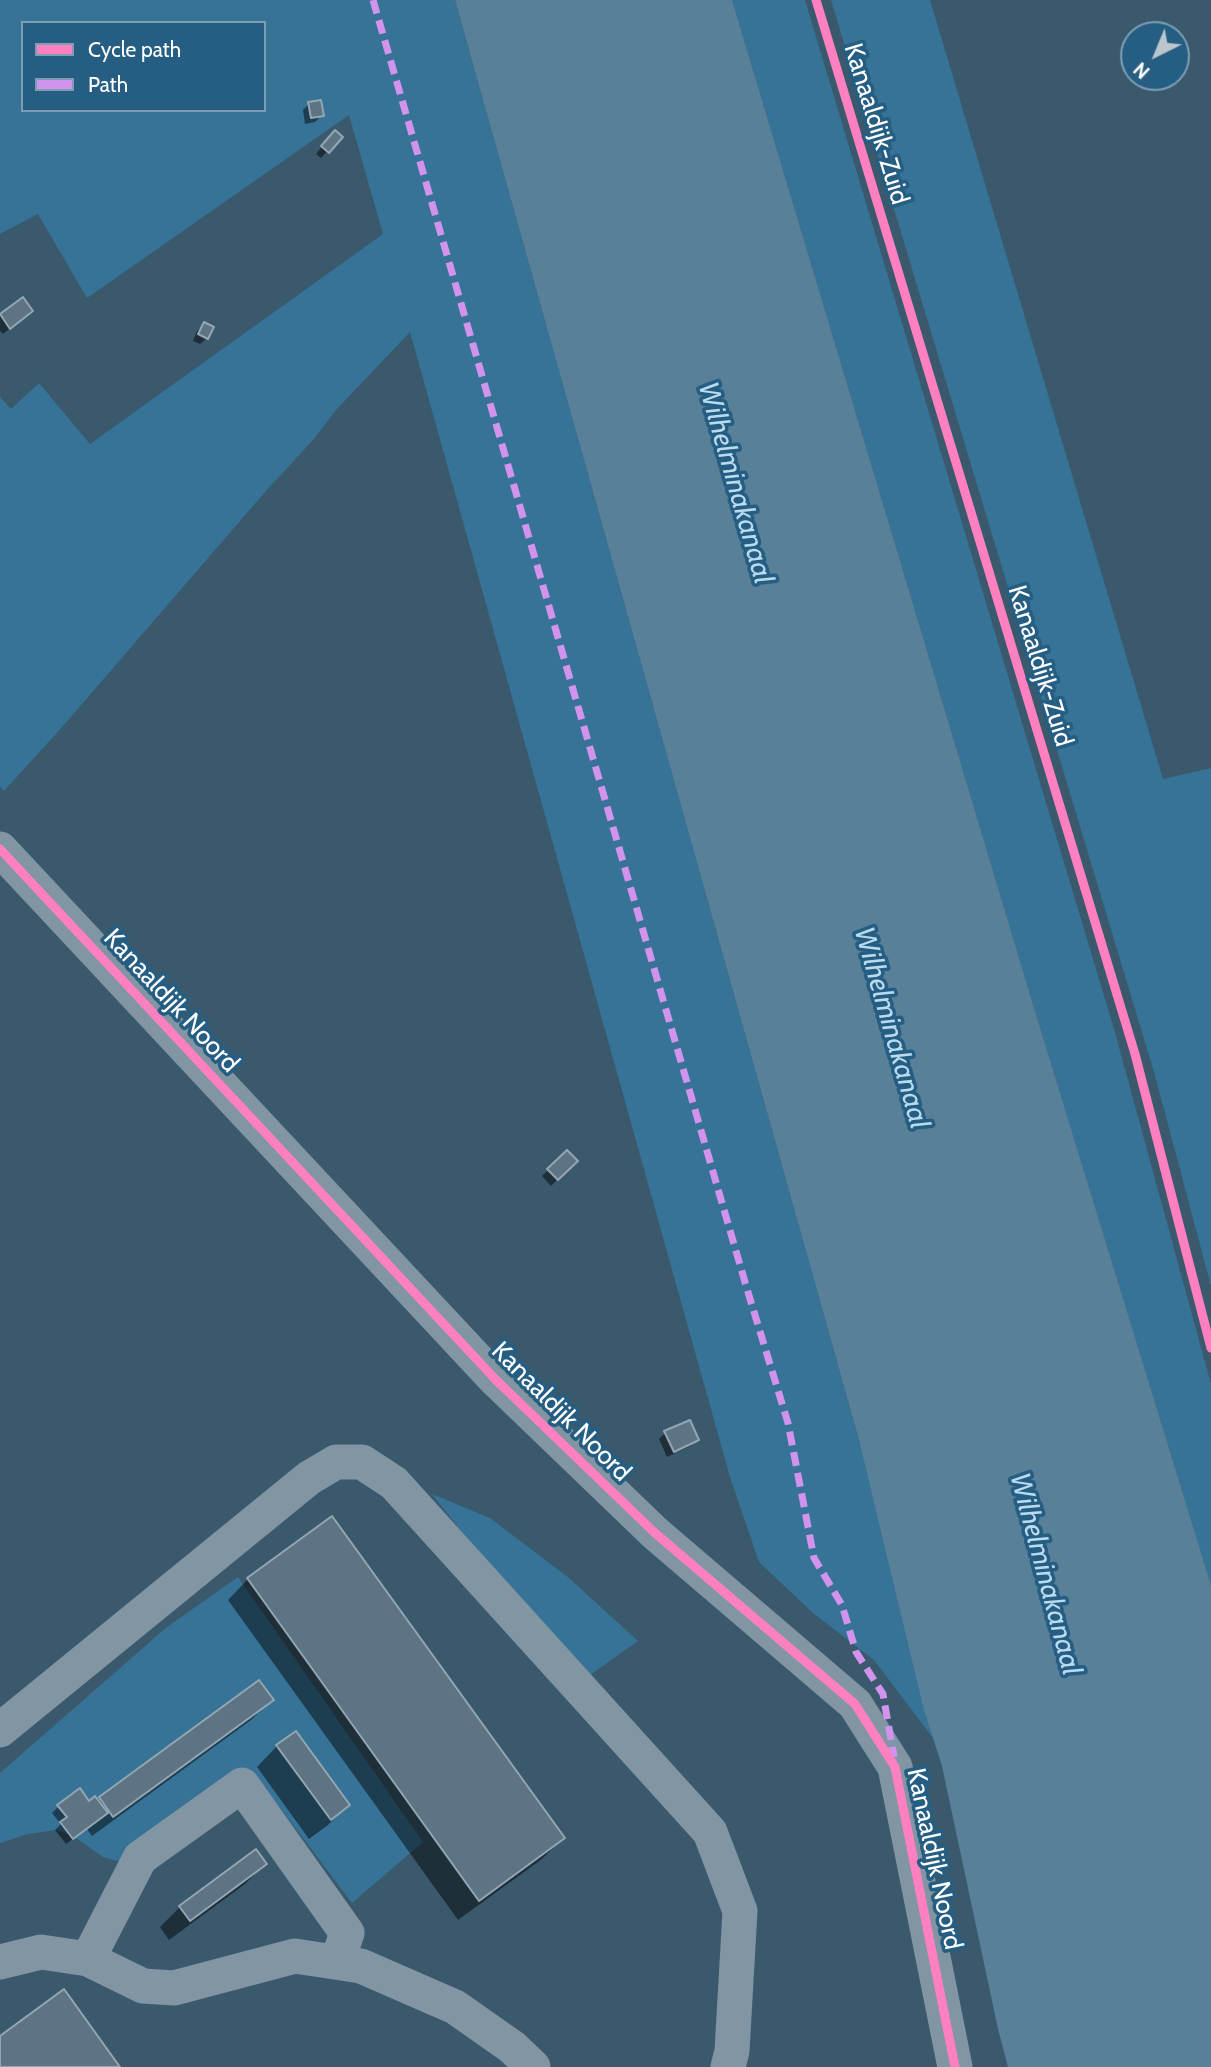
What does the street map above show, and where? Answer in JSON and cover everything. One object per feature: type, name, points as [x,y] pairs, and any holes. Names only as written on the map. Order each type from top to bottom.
[{"type":"street","name":"Kanaaldijk Noord","points":[[0,849],[496,1380],[655,1533],[855,1704],[895,1767],[955,2067]]},
{"type":"street","points":[[0,1730],[309,1478],[336,1462],[362,1462],[394,1483],[709,1832],[740,1911],[732,2051],[728,2067]]},
{"type":"street","points":[[88,1959],[140,1858],[242,1785],[347,1933],[337,1962]]},
{"type":"street","points":[[0,1962],[41,1952],[88,1959],[143,1986],[174,1988],[295,1955],[360,1966],[455,2007],[512,2047],[533,2067]]},
{"type":"shaded area","points":[[0,0],[455,0],[859,1440],[933,1738],[874,1660],[813,1613],[759,1562],[730,1477],[410,332],[336,410],[313,440],[63,726],[4,791],[0,787],[0,397],[11,409],[39,383],[90,444],[383,234],[349,115],[87,298],[38,214],[0,234]]},
{"type":"shaded area","points":[[732,0],[805,0],[1114,1029],[1211,1384],[1211,1585],[1038,1021]]},
{"type":"shaded area","points":[[831,0],[930,0],[1163,779],[1211,768],[1211,1286],[1154,1072]]},
{"type":"shaded area","points":[[432,1494],[490,1518],[569,1578],[638,1641],[580,1682]]},
{"type":"shaded area","points":[[238,1577],[423,1842],[352,1903],[255,1777],[125,1859],[117,1861],[103,1857],[72,1835],[55,1830],[28,1834],[0,1843],[0,1773],[167,1627]]},
{"type":"water","name":"Wilhelminakanaal","points":[[455,0],[732,0],[1038,1021],[1211,1585],[1211,2067],[1008,2067],[942,1766],[924,1710],[859,1440]]},
{"type":"building","points":[[321,100],[324,116],[311,118],[308,102]]},
{"type":"building","points":[[335,130],[343,137],[329,153],[321,146]]},
{"type":"building","points":[[23,297],[33,311],[10,329],[0,314]]},
{"type":"building","points":[[204,322],[214,327],[208,339],[198,334]]},
{"type":"building","points":[[567,1150],[578,1161],[558,1180],[547,1169]]},
{"type":"building","points":[[690,1420],[699,1440],[674,1452],[664,1431]]},
{"type":"building","points":[[332,1516],[565,1838],[479,1901],[247,1578]]},
{"type":"building","points":[[259,1680],[274,1700],[113,1817],[99,1797]]},
{"type":"building","points":[[296,1731],[350,1805],[331,1820],[276,1745]]},
{"type":"building","points":[[80,1788],[89,1801],[95,1796],[108,1813],[73,1839],[60,1822],[67,1817],[57,1805]]},
{"type":"building","points":[[256,1849],[267,1864],[190,1921],[179,1906]]},
{"type":"building","points":[[64,1989],[120,2067],[0,2067],[0,2036]]},
{"type":"marked path","points":[[373,0],[788,1423],[814,1558],[842,1605],[856,1652],[883,1694],[894,1757]]},
{"type":"cycle path","name":"Kanaaldijk-Zuid","points":[[816,0],[1135,1054],[1211,1348]]},
{"type":"cycle path","points":[[0,849],[496,1380],[655,1533],[855,1704],[895,1767],[955,2067]]}]
